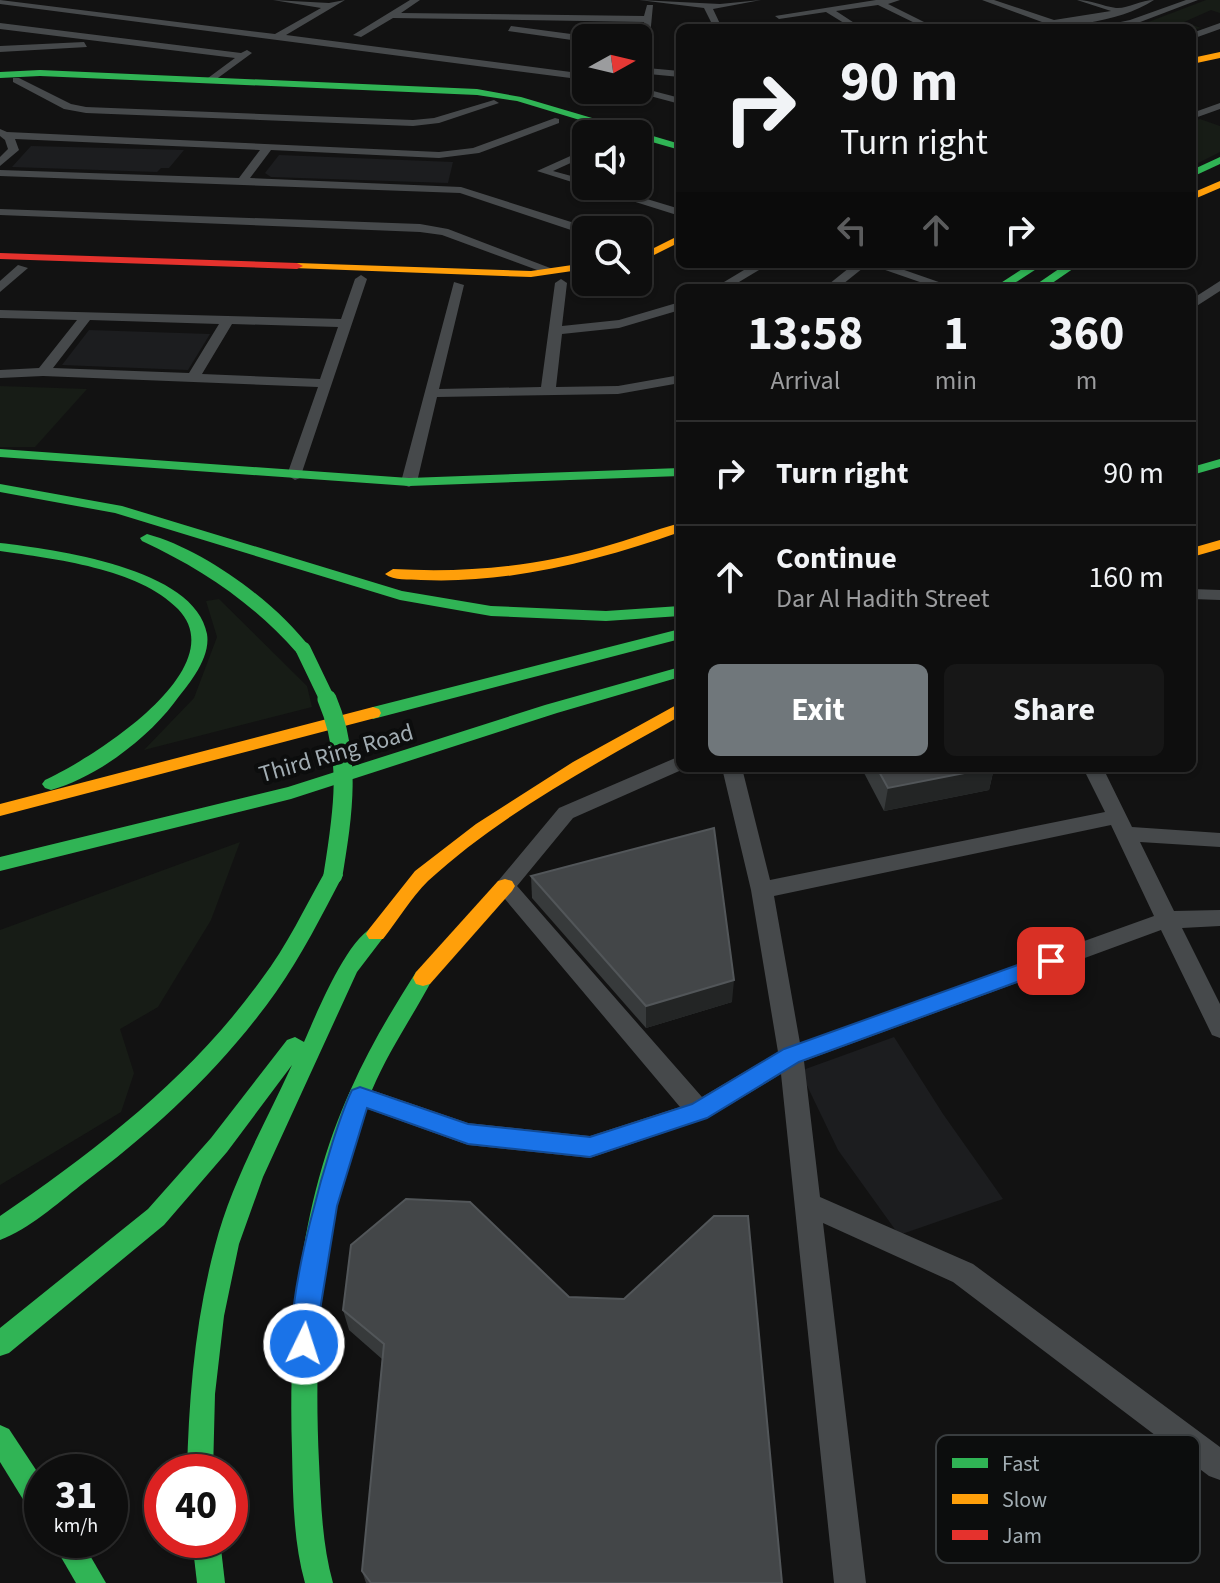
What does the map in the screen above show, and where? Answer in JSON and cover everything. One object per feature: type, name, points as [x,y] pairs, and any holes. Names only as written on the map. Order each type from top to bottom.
[{"type":"main road","points":[[1196,63],[1220,55]]},
{"type":"main road","points":[[1196,64],[1220,61]]},
{"type":"main road","points":[[5,79],[40,73],[477,92],[518,99],[589,120]]},
{"type":"main road","points":[[5,79],[377,91],[494,103],[572,126]]},
{"type":"main road","points":[[652,139],[676,146]]},
{"type":"main road","points":[[652,150],[676,157]]},
{"type":"main road","points":[[1196,172],[1220,160]]},
{"type":"main road","points":[[1196,182],[1220,171]]},
{"type":"main road","points":[[1196,195],[1220,184]]},
{"type":"main road","points":[[1196,206],[1220,194]]},
{"type":"main road","points":[[652,239],[676,226]]},
{"type":"main road","points":[[652,253],[676,240]]},
{"type":"main road","points":[[0,256],[515,273],[572,278]]},
{"type":"main road","points":[[0,267],[524,287],[572,271]]},
{"type":"main road","points":[[1005,284],[1030,268]]},
{"type":"main road","points":[[1043,284],[1068,268]]},
{"type":"main road","points":[[0,453],[121,459],[409,482],[676,472]]},
{"type":"main road","points":[[1196,470],[1220,463]]},
{"type":"main road","points":[[0,488],[117,509],[400,595],[491,611],[606,616],[676,611]]},
{"type":"main road","points":[[0,504],[95,521],[171,548],[249,593],[285,625],[303,649],[325,692],[344,745],[347,795],[333,875],[318,915],[288,966],[246,1019],[168,1102],[49,1199],[0,1229]]},
{"type":"main road","points":[[261,555],[405,576],[468,577],[583,561],[676,528]]},
{"type":"main road","points":[[1196,552],[1220,544]]},
{"type":"main road","points":[[0,547],[55,553],[119,570],[162,587],[188,610],[198,633],[196,663],[183,688],[138,733],[58,782],[0,803]]},
{"type":"main road","name":"Third Ring Road","points":[[0,810],[676,635]]},
{"type":"main road","name":"Third Ring Road","points":[[0,864],[291,793],[551,709],[676,673]]},
{"type":"main road","points":[[200,1454],[202,1394],[212,1316],[227,1244],[251,1177],[349,968],[420,878],[492,822],[586,762],[676,711]]},
{"type":"main road","points":[[319,1583],[300,1434],[305,1314],[325,1206],[360,1096],[400,1012],[457,934],[505,886]]},
{"type":"main road","points":[[0,1344],[156,1217],[219,1145],[334,998]]},
{"type":"main road","points":[[0,1438],[24,1476]]},
{"type":"main road","points":[[76,1558],[92,1583]]},
{"type":"main road","points":[[208,1558],[211,1583]]},
{"type":"street","points":[[76,0],[185,14]]},
{"type":"street","points":[[277,0],[330,6]]},
{"type":"street","points":[[211,80],[242,56],[341,0]]},
{"type":"street","points":[[358,35],[416,0]]},
{"type":"street","points":[[643,0],[753,1],[791,24]]},
{"type":"street","points":[[779,16],[896,0]]},
{"type":"street","points":[[986,0],[1055,23]]},
{"type":"street","points":[[1081,0],[1119,11]]},
{"type":"street","points":[[1048,24],[1119,11],[1150,0]]},
{"type":"street","points":[[1120,24],[1194,0]]},
{"type":"street","points":[[0,1],[572,75]]},
{"type":"street","points":[[648,24],[651,1]]},
{"type":"street","points":[[878,2],[924,24]]},
{"type":"street","points":[[712,3],[717,24]]},
{"type":"street","points":[[90,12],[108,4]]},
{"type":"street","points":[[828,10],[851,24]]},
{"type":"street","points":[[391,15],[649,19]]},
{"type":"street","points":[[391,15],[572,37]]},
{"type":"street","points":[[278,25],[319,30]]},
{"type":"street","points":[[0,26],[242,56]]},
{"type":"street","points":[[1196,35],[1220,26]]},
{"type":"street","points":[[345,33],[372,37]]},
{"type":"street","points":[[0,49],[132,43]]},
{"type":"street","points":[[652,72],[676,74]]},
{"type":"street","points":[[5,79],[68,107],[86,110],[413,123],[435,121],[494,103]]},
{"type":"street","points":[[652,85],[676,88]]},
{"type":"street","points":[[652,94],[676,100]]},
{"type":"street","points":[[1206,98],[1220,96]]},
{"type":"street","points":[[1196,115],[1220,106]]},
{"type":"street","points":[[3,133],[439,155],[475,151],[555,121]]},
{"type":"street","points":[[0,163],[14,150],[10,138],[3,133]]},
{"type":"street","points":[[195,155],[205,144]]},
{"type":"street","points":[[242,181],[268,147]]},
{"type":"street","points":[[461,167],[463,152]]},
{"type":"street","points":[[572,158],[543,171],[572,180]]},
{"type":"street","points":[[176,178],[185,167]]},
{"type":"street","points":[[0,173],[460,186],[572,226]]},
{"type":"street","points":[[638,200],[676,212]]},
{"type":"street","points":[[0,212],[420,228],[444,232],[556,277],[555,330],[548,391]]},
{"type":"street","points":[[0,288],[22,268]]},
{"type":"street","points":[[727,284],[756,268]]},
{"type":"street","points":[[835,284],[857,268]]},
{"type":"street","points":[[887,268],[937,284]]},
{"type":"street","points":[[295,475],[361,279]]},
{"type":"street","points":[[409,482],[458,285]]},
{"type":"street","points":[[1196,302],[1220,285]]},
{"type":"street","points":[[555,330],[589,330],[639,322],[676,308]]},
{"type":"street","points":[[0,314],[346,323]]},
{"type":"street","points":[[43,372],[87,316]]},
{"type":"street","points":[[193,378],[228,320]]},
{"type":"street","points":[[0,374],[43,372],[326,383]]},
{"type":"street","points":[[432,393],[618,390],[676,380]]},
{"type":"street","points":[[1196,594],[1220,595]]},
{"type":"street","points":[[676,765],[566,813],[505,886],[699,1111]]},
{"type":"street","points":[[733,772],[762,890],[791,1056],[850,1583]]},
{"type":"street","points":[[1095,772],[1220,1028]]},
{"type":"street","points":[[762,890],[1121,826],[1220,840]]},
{"type":"street","points":[[360,1096],[468,1134],[590,1147],[699,1111],[791,1056],[1166,920],[1220,918]]},
{"type":"street","points":[[808,1204],[963,1273],[1180,1435]]},
{"type":"street","points":[[1200,1450],[1220,1465]]},
{"type":"shaded area","points":[[1206,0],[1220,0],[1220,13],[1211,10],[1184,22],[1190,24],[1143,24]]},
{"type":"shaded area","points":[[1196,120],[1220,126],[1220,152],[1196,164]]},
{"type":"shaded area","points":[[31,146],[184,150],[169,168],[161,168],[157,172],[12,167]]},
{"type":"shaded area","points":[[279,155],[453,162],[448,183],[271,177],[265,173]]},
{"type":"shaded area","points":[[89,330],[210,334],[188,370],[62,365]]},
{"type":"shaded area","points":[[0,386],[87,389],[35,447],[0,447]]},
{"type":"shaded area","points":[[219,599],[307,686],[312,707],[144,750],[194,698],[217,637],[206,601]]},
{"type":"shaded area","points":[[240,842],[211,920],[158,1007],[120,1029],[134,1073],[121,1112],[0,1185],[0,930]]},
{"type":"shaded area","points":[[894,1037],[1003,1199],[899,1235],[838,1150],[800,1071]]},
{"type":"building","points":[[879,772],[970,772],[888,788]]},
{"type":"building","points":[[714,828],[734,980],[646,1006],[531,876]]},
{"type":"building","points":[[406,1199],[470,1202],[569,1297],[624,1299],[714,1216],[748,1216],[782,1583],[371,1583],[362,1571],[384,1344],[343,1310],[351,1245]]},
{"type":"traffic: fast","points":[[0,75],[40,73],[477,92],[518,99],[589,120]]},
{"type":"traffic: fast","points":[[652,139],[676,146]]},
{"type":"traffic: fast","points":[[1196,172],[1220,160]]},
{"type":"traffic: fast","points":[[1006,284],[1032,268]]},
{"type":"traffic: fast","points":[[1043,284],[1068,268]]},
{"type":"traffic: fast","points":[[0,453],[409,482],[676,472]]},
{"type":"traffic: fast","points":[[1196,470],[1220,463]]},
{"type":"traffic: fast","points":[[0,488],[117,509],[400,595],[491,611],[606,616],[676,611]]},
{"type":"traffic: fast","points":[[147,538],[191,559],[232,584],[269,614],[303,649]]},
{"type":"traffic: fast","points":[[0,547],[77,559],[157,586],[186,607],[199,634],[193,668],[161,709],[109,751],[51,784]]},
{"type":"traffic: fast","points":[[373,713],[676,635]]},
{"type":"traffic: fast","points":[[303,649],[332,710],[344,759],[343,809],[333,875]]},
{"type":"traffic: fast","points":[[0,864],[291,793],[551,709],[676,673]]},
{"type":"traffic: fast","points":[[0,1229],[103,1156],[193,1076],[270,985],[333,875]]},
{"type":"traffic: fast","points":[[200,1454],[202,1394],[212,1316],[227,1244],[251,1177],[349,968],[376,934]]},
{"type":"traffic: fast","points":[[319,1583],[309,1529],[303,1411],[311,1280],[322,1216],[338,1152],[360,1091],[388,1033],[423,978]]},
{"type":"traffic: fast","points":[[0,1344],[156,1217],[219,1145],[295,1046]]},
{"type":"traffic: fast","points":[[0,1438],[24,1476]]},
{"type":"traffic: fast","points":[[76,1558],[92,1583]]},
{"type":"traffic: fast","points":[[208,1558],[211,1583]]},
{"type":"traffic: slow","points":[[1196,60],[1220,55]]},
{"type":"traffic: slow","points":[[1196,195],[1220,184]]},
{"type":"traffic: slow","points":[[652,253],[676,240]]},
{"type":"traffic: slow","points":[[297,266],[531,274],[572,268]]},
{"type":"traffic: slow","points":[[393,574],[467,575],[539,567],[610,550],[676,528]]},
{"type":"traffic: slow","points":[[1196,552],[1220,544]]},
{"type":"traffic: slow","points":[[376,934],[422,876],[482,828],[546,786],[676,711]]},
{"type":"traffic: slow","points":[[0,810],[373,713]]},
{"type":"traffic: slow","points":[[423,978],[505,886]]},
{"type":"traffic: jam","points":[[0,256],[297,266]]},
{"type":"route","points":[[304,1344],[305,1314],[325,1206],[360,1096],[468,1134],[590,1147],[699,1111],[791,1056],[1051,961]]}]
